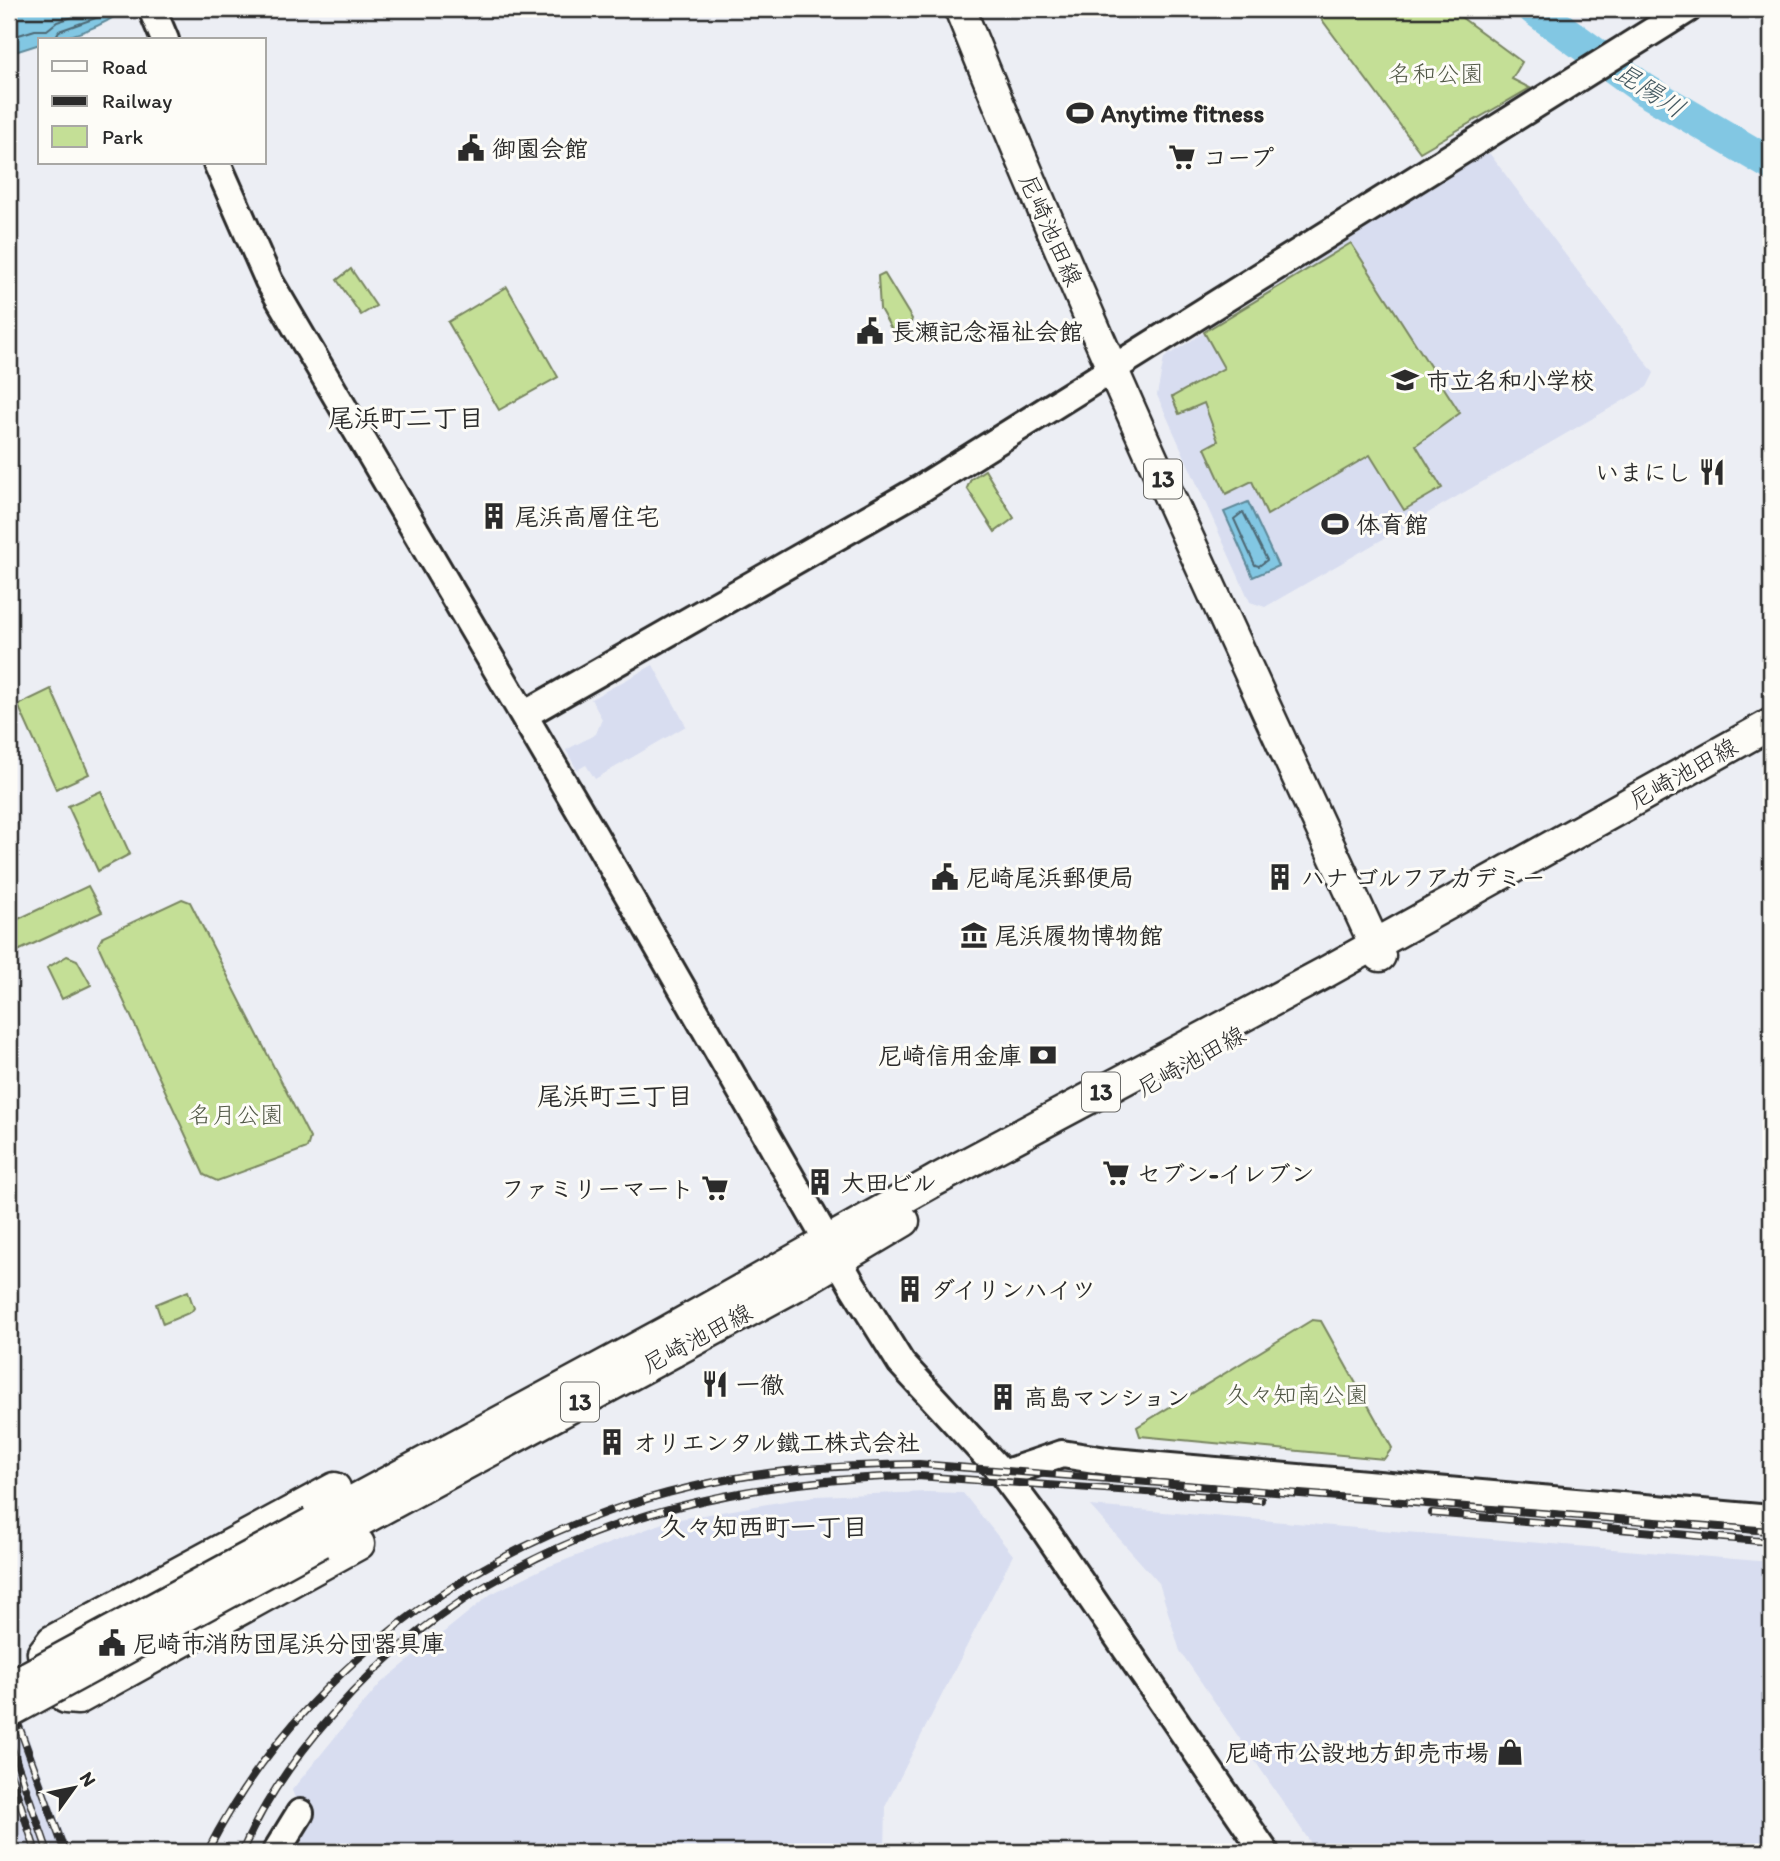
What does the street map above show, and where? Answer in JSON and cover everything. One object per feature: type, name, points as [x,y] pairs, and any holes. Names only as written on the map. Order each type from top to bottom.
[{"type":"main road","name":"尼崎池田線","points":[[960,9],[1032,188],[1304,795],[1378,951]]},
{"type":"main road","name":"尼崎池田線","points":[[1378,951],[1771,724]]},
{"type":"main road","name":"尼崎池田線","points":[[9,1712],[317,1533],[1378,951],[1771,741]]},
{"type":"main road","points":[[637,1333],[672,1340],[644,1382],[606,1407],[78,1699],[66,1698],[43,1653],[52,1641],[563,1364],[637,1333]]},
{"type":"main road","name":"尼崎池田線","points":[[9,1687],[317,1533]]},
{"type":"street","points":[[524,715],[922,488],[1688,9]]},
{"type":"street","points":[[153,12],[164,38]]},
{"type":"street","points":[[217,164],[269,281],[524,715],[833,1251],[901,1363],[1003,1474],[1265,1852]]},
{"type":"street","points":[[1003,1474],[1062,1454],[1113,1462],[1771,1519]]},
{"type":"street","points":[[276,1852],[300,1813]]},
{"type":"shaded area","name":"市立名和小学校","points":[[1483,154],[1490,154],[1654,373],[1647,387],[1265,607],[1250,602],[1157,395],[1164,358]]},
{"type":"shaded area","points":[[653,665],[686,726],[595,779],[586,765],[577,770],[566,750],[596,734],[602,719],[591,699]]},
{"type":"shaded area","points":[[963,1493],[1013,1555],[886,1805],[885,1852],[276,1852],[300,1813],[292,1790],[340,1731],[381,1683],[491,1594],[542,1569],[668,1521],[815,1496]]},
{"type":"shaded area","name":"尼崎市公設地方卸売市場","points":[[1090,1506],[1771,1562],[1771,1852],[1317,1852],[1180,1651],[1159,1583]]},
{"type":"shaded area","points":[[9,1685],[70,1852],[9,1852]]},
{"type":"green space","name":"名和公園","points":[[1314,9],[1450,9],[1522,62],[1512,79],[1530,88],[1420,152]]},
{"type":"green space","points":[[1351,243],[1460,413],[1416,445],[1442,488],[1404,510],[1370,455],[1267,515],[1252,481],[1226,494],[1205,448],[1218,441],[1204,403],[1179,414],[1172,397],[1224,368],[1204,332]]},
{"type":"green space","points":[[351,269],[376,306],[361,315],[337,280]]},
{"type":"green space","points":[[884,273],[912,319],[909,329],[896,337],[880,309],[878,276]]},
{"type":"green space","points":[[507,287],[558,377],[499,410],[448,322]]},
{"type":"green space","points":[[985,470],[1014,518],[995,532],[967,488],[971,479]]},
{"type":"green space","points":[[51,689],[89,774],[56,789],[18,705]]},
{"type":"green space","points":[[101,791],[130,854],[98,871],[68,806]]},
{"type":"green space","points":[[88,886],[102,912],[9,955],[12,922]]},
{"type":"green space","name":"名月公園","points":[[182,899],[190,902],[310,1138],[307,1148],[217,1181],[204,1175],[98,945],[103,936]]},
{"type":"green space","points":[[67,956],[77,960],[91,985],[62,999],[47,968]]},
{"type":"green space","points":[[188,1291],[194,1308],[191,1312],[163,1324],[156,1304]]},
{"type":"green space","name":"久々知南公園","points":[[1312,1320],[1321,1321],[1392,1448],[1384,1459],[1140,1436],[1137,1427]]},
{"type":"water","points":[[9,9],[125,9],[85,31],[62,38],[38,38],[38,45],[9,54]]},
{"type":"water","points":[[1248,502],[1278,566],[1253,577],[1224,512]]},
{"type":"waterway","name":"昆陽川","points":[[1534,9],[1645,90],[1771,164]]},
{"type":"railway","points":[[207,1852],[254,1774],[311,1705],[376,1643],[448,1590],[526,1546],[610,1511],[697,1486],[803,1469],[919,1464],[1771,1531]]},
{"type":"railway","points":[[242,1852],[281,1780],[332,1715],[391,1655],[456,1605],[525,1564],[598,1532],[674,1507],[753,1491],[834,1480],[917,1476],[1261,1500]]},
{"type":"railway","points":[[1432,1513],[1771,1542]]},
{"type":"railway","points":[[9,1699],[65,1852]]},
{"type":"railway","points":[[9,1740],[48,1852]]},
{"type":"railway","points":[[9,1769],[36,1852]]},
{"type":"railway","points":[[9,1841],[12,1852]]},
{"type":"place","name":"Anytime fitness","points":[[1080,113]]},
{"type":"place","name":"御園会館","points":[[471,148]]},
{"type":"place","name":"コープ","points":[[1182,157]]},
{"type":"place","name":"長瀬記念福祉会館","points":[[870,331]]},
{"type":"place","name":"市立名和小学校","points":[[1405,380]]},
{"type":"place","name":"いまにし","points":[[1712,472]]},
{"type":"place","name":"尾浜高層住宅","points":[[494,516]]},
{"type":"place","name":"体育館","points":[[1335,524]]},
{"type":"place","name":"尼崎尾浜郵便局","points":[[945,877]]},
{"type":"place","name":"ハナ ゴルフアカデミー","points":[[1280,877]]},
{"type":"place","name":"尾浜履物博物館","points":[[974,935]]},
{"type":"place","name":"尼崎信用金庫","points":[[1043,1055]]},
{"type":"place","name":"セブン-イレブン","points":[[1116,1173]]},
{"type":"place","name":"大田ビル","points":[[820,1182]]},
{"type":"place","name":"ファミリーマート","points":[[715,1188]]},
{"type":"place","name":"ダイリンハイツ","points":[[910,1289]]},
{"type":"place","name":"一徹","points":[[715,1384]]},
{"type":"place","name":"高島マンション","points":[[1003,1397]]},
{"type":"place","name":"オリエンタル鐵工株式会社","points":[[612,1442]]},
{"type":"place","name":"尼崎市消防団尾浜分団器具庫","points":[[112,1643]]},
{"type":"place","name":"尼崎市公設地方卸売市場","points":[[1510,1752]]},
{"type":"district","name":"尾浜町二丁目","points":[[406,418]]},
{"type":"district","name":"尾浜町三丁目","points":[[615,1096]]},
{"type":"district","name":"久々知西町一丁目","points":[[764,1527]]}]
